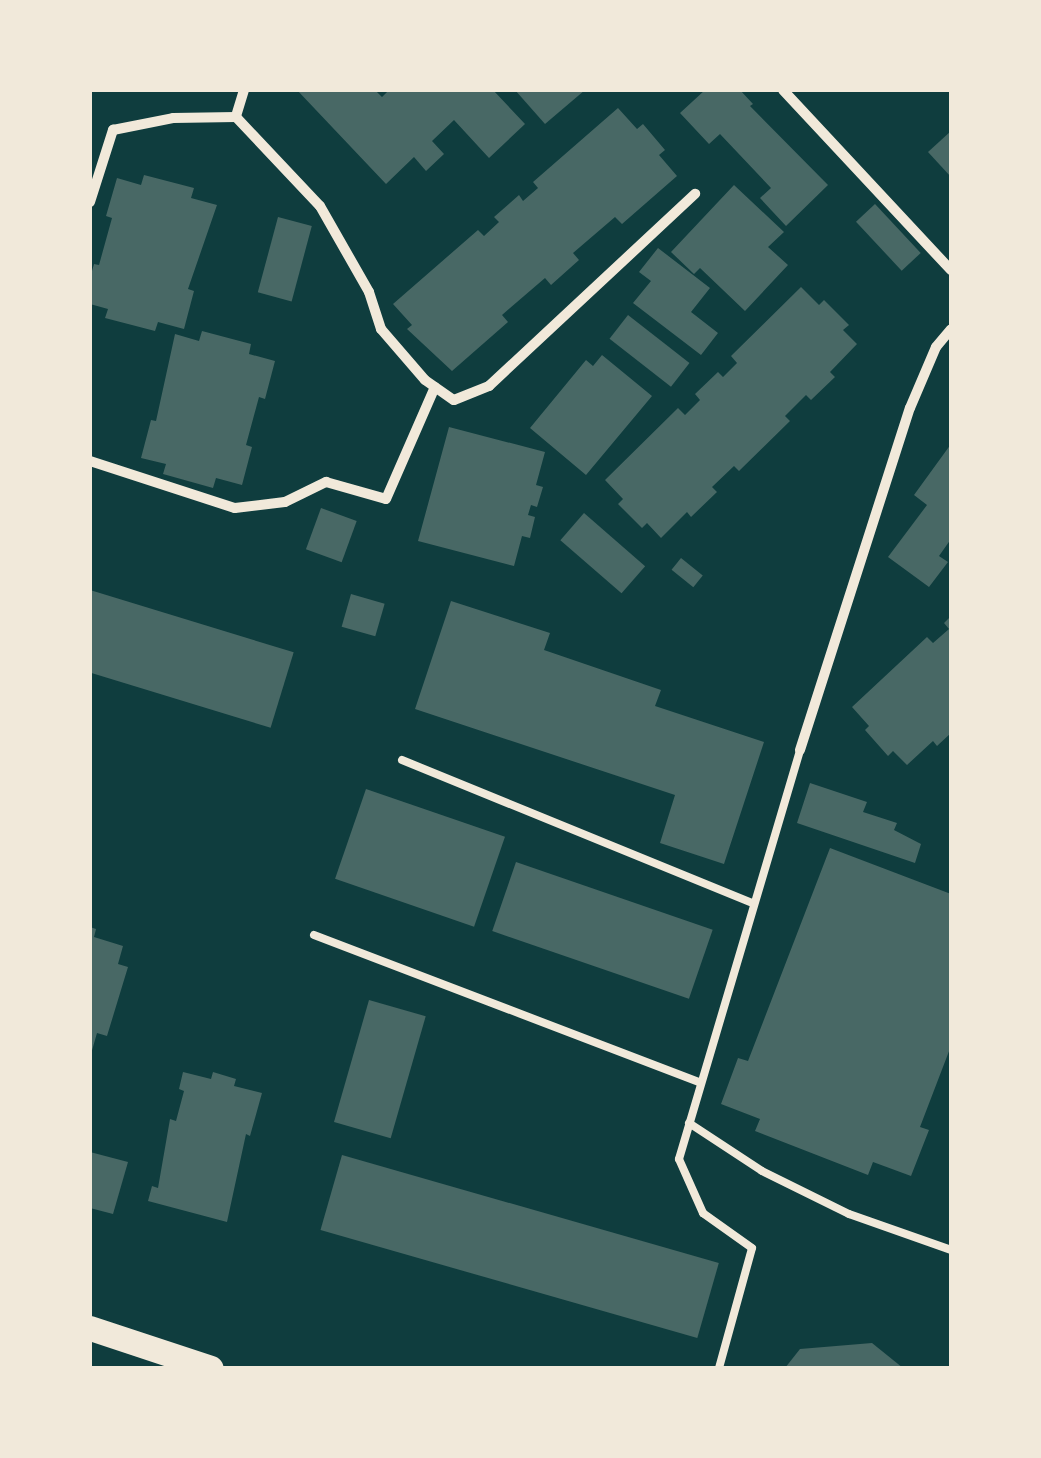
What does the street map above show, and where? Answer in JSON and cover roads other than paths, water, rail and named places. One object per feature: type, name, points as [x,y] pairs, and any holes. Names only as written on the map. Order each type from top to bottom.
[{"type":"main road","points":[[90,1328],[197,1366]]},
{"type":"street","points":[[236,117],[244,90]]},
{"type":"street","points":[[783,90],[951,270]]},
{"type":"street","points":[[90,202],[113,130],[173,118],[236,117],[320,206],[369,292],[381,329],[435,386],[454,400],[489,386],[695,194]]},
{"type":"street","points":[[800,750],[910,408],[936,347],[951,329]]},
{"type":"street","points":[[90,461],[236,508],[285,502],[326,482],[386,499],[435,386]]},
{"type":"lane","points":[[719,1368],[752,1248],[703,1213],[679,1159],[800,750]]},
{"type":"lane","points":[[402,760],[754,904]]},
{"type":"lane","points":[[314,935],[701,1083]]},
{"type":"lane","points":[[689,1124],[762,1171],[849,1214],[951,1250]]}]
